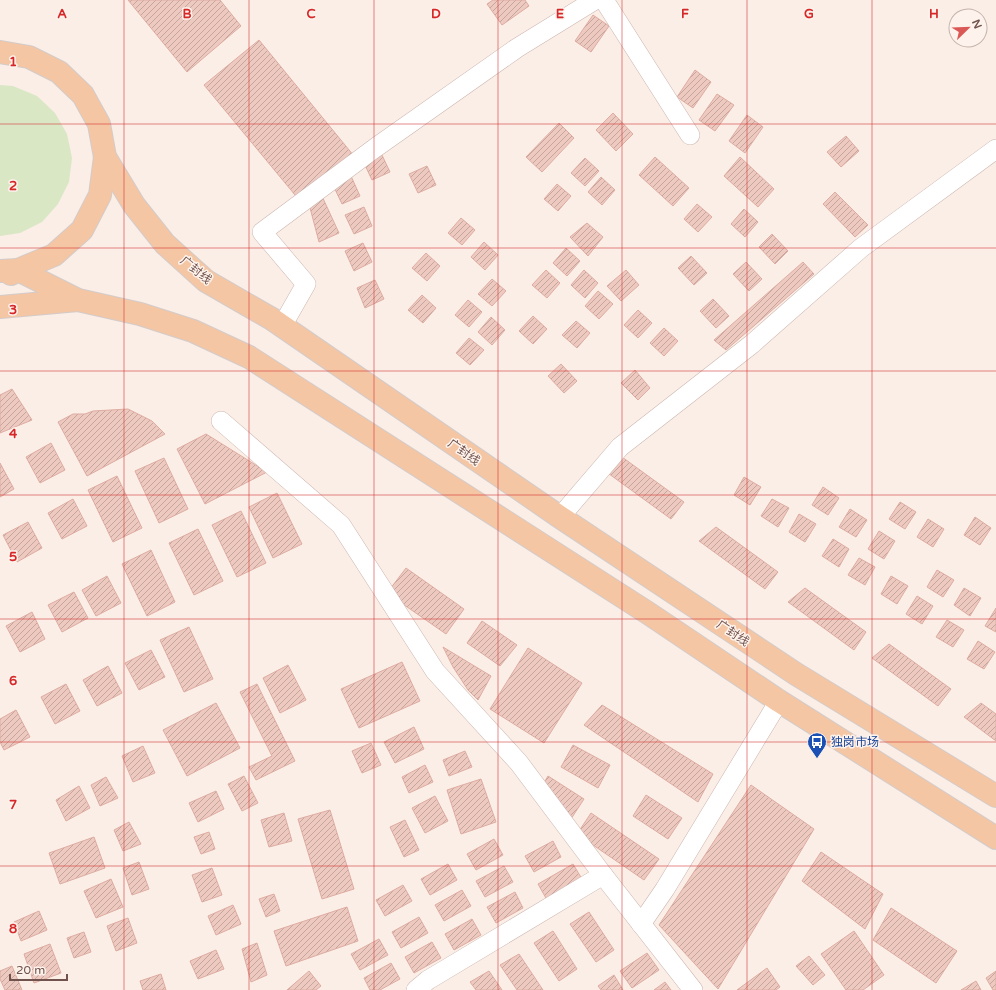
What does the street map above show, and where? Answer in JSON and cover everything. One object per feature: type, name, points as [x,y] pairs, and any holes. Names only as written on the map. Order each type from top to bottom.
[{"type":"main road","name":"广封线","points":[[0,52],[29,57],[59,72],[83,95],[99,124],[105,157],[134,205],[165,244],[206,281],[282,326],[560,517],[796,674],[996,796]]},
{"type":"main road","points":[[6,274],[54,255],[82,230],[100,195],[105,157]]},
{"type":"main road","points":[[6,274],[78,300],[140,314],[193,331],[248,357],[648,613],[779,701],[996,838]]},
{"type":"main road","points":[[0,307],[78,300]]},
{"type":"street","points":[[282,326],[306,284],[262,232],[375,148],[517,48],[595,0]]},
{"type":"street","points":[[604,0],[690,135]]},
{"type":"street","points":[[560,517],[620,447],[752,344],[861,248],[996,150]]},
{"type":"street","points":[[221,421],[341,525],[435,671],[519,763],[603,875],[693,990]]},
{"type":"street","points":[[641,924],[665,890],[779,701]]},
{"type":"street","points":[[416,990],[428,980],[603,875]]},
{"type":"green space","points":[[0,85],[13,86],[37,96],[55,113],[67,134],[72,158],[69,182],[58,204],[42,222],[20,233],[0,236]]},
{"type":"building","points":[[128,0],[220,0],[241,26],[187,72]]},
{"type":"building","points":[[493,0],[525,0],[529,6],[502,25],[487,4]]},
{"type":"building","points":[[593,15],[609,26],[591,52],[575,41]]},
{"type":"building","points":[[259,40],[354,156],[300,201],[204,85]]},
{"type":"building","points":[[695,70],[711,82],[693,108],[677,97]]},
{"type":"building","points":[[717,94],[734,105],[715,131],[699,120]]},
{"type":"building","points":[[613,113],[633,134],[616,151],[596,130]]},
{"type":"building","points":[[747,115],[763,127],[745,153],[729,141]]},
{"type":"building","points":[[559,123],[574,138],[542,172],[526,157]]},
{"type":"building","points":[[846,136],[859,151],[841,167],[827,152]]},
{"type":"building","points":[[381,153],[390,172],[372,180],[363,161]]},
{"type":"building","points":[[655,157],[689,188],[673,206],[639,175]]},
{"type":"building","points":[[740,157],[774,189],[758,207],[724,176]]},
{"type":"building","points":[[585,158],[599,171],[585,186],[571,173]]},
{"type":"building","points":[[427,166],[436,185],[418,193],[409,174]]},
{"type":"building","points":[[351,176],[360,196],[342,204],[333,185]]},
{"type":"building","points":[[601,177],[615,190],[602,205],[588,192]]},
{"type":"building","points":[[557,184],[571,196],[558,211],[544,199]]},
{"type":"building","points":[[835,192],[868,225],[855,237],[823,204]]},
{"type":"building","points":[[321,194],[339,233],[319,242],[309,204]]},
{"type":"building","points":[[697,204],[712,217],[698,232],[684,219]]},
{"type":"building","points":[[364,207],[372,226],[354,234],[345,215]]},
{"type":"building","points":[[744,209],[758,222],[745,237],[731,224]]},
{"type":"building","points":[[461,218],[475,230],[462,245],[448,233]]},
{"type":"building","points":[[587,223],[603,237],[588,256],[570,237]]},
{"type":"building","points":[[772,234],[788,251],[775,264],[759,247]]},
{"type":"building","points":[[484,242],[498,255],[485,270],[471,257]]},
{"type":"building","points":[[363,243],[372,262],[354,271],[345,251]]},
{"type":"building","points":[[566,248],[580,261],[567,276],[553,263]]},
{"type":"building","points":[[426,253],[440,266],[427,281],[412,268]]},
{"type":"building","points":[[691,256],[707,273],[694,285],[678,268]]},
{"type":"building","points":[[746,262],[762,279],[749,291],[733,274]]},
{"type":"building","points":[[803,262],[814,274],[726,350],[714,340]]},
{"type":"building","points":[[546,270],[560,283],[547,298],[532,285]]},
{"type":"building","points":[[584,270],[598,283],[585,298],[571,285]]},
{"type":"building","points":[[626,270],[639,285],[621,301],[607,286]]},
{"type":"building","points":[[492,279],[506,291],[492,306],[478,294]]},
{"type":"building","points":[[375,280],[384,299],[365,308],[357,288]]},
{"type":"building","points":[[598,291],[613,304],[599,319],[585,306]]},
{"type":"building","points":[[422,295],[436,308],[423,323],[408,310]]},
{"type":"building","points":[[713,299],[729,316],[716,328],[700,311]]},
{"type":"building","points":[[468,300],[482,312],[469,327],[455,315]]},
{"type":"building","points":[[638,310],[652,323],[638,338],[624,325]]},
{"type":"building","points":[[533,316],[547,329],[533,344],[519,331]]},
{"type":"building","points":[[491,317],[505,330],[492,345],[478,332]]},
{"type":"building","points":[[576,321],[590,333],[577,348],[562,335]]},
{"type":"building","points":[[664,328],[678,341],[664,356],[650,343]]},
{"type":"building","points":[[469,338],[484,350],[470,365],[456,353]]},
{"type":"building","points":[[561,364],[577,381],[564,393],[548,376]]},
{"type":"building","points":[[635,370],[650,388],[638,400],[621,383]]},
{"type":"building","points":[[12,389],[32,420],[0,433],[0,395]]},
{"type":"building","points":[[128,409],[152,421],[165,434],[87,476],[58,422],[73,414]]},
{"type":"building","points":[[206,434],[267,472],[205,504],[177,449]]},
{"type":"building","points":[[51,443],[65,470],[40,483],[26,457]]},
{"type":"building","points":[[622,457],[684,502],[671,519],[605,471]]},
{"type":"building","points":[[164,458],[188,509],[159,523],[135,471]]},
{"type":"building","points":[[0,463],[14,489],[0,497]]},
{"type":"building","points":[[117,476],[142,528],[113,542],[88,490]]},
{"type":"building","points":[[744,477],[761,487],[750,505],[734,495]]},
{"type":"building","points":[[823,487],[839,498],[828,515],[812,505]]},
{"type":"building","points":[[277,493],[302,544],[273,558],[249,507]]},
{"type":"building","points":[[73,499],[87,526],[62,539],[48,513]]},
{"type":"building","points":[[772,499],[789,508],[778,527],[761,516]]},
{"type":"building","points":[[900,502],[916,512],[905,529],[889,519]]},
{"type":"building","points":[[850,509],[867,520],[856,537],[839,527]]},
{"type":"building","points":[[241,511],[266,563],[237,577],[212,525]]},
{"type":"building","points":[[799,514],[816,524],[805,542],[789,532]]},
{"type":"building","points":[[975,517],[991,528],[980,545],[964,535]]},
{"type":"building","points":[[928,519],[944,529],[933,547],[917,537]]},
{"type":"building","points":[[28,522],[42,548],[17,562],[3,535]]},
{"type":"building","points":[[716,527],[778,572],[765,589],[699,541]]},
{"type":"building","points":[[198,529],[223,581],[194,595],[169,543]]},
{"type":"building","points":[[879,531],[895,541],[884,559],[868,549]]},
{"type":"building","points":[[833,539],[849,549],[839,567],[822,556]]},
{"type":"building","points":[[151,550],[175,602],[147,616],[122,564]]},
{"type":"building","points":[[859,558],[875,567],[865,585],[848,575]]},
{"type":"building","points":[[406,568],[464,609],[446,634],[387,593]]},
{"type":"building","points":[[937,570],[954,580],[943,597],[927,587]]},
{"type":"building","points":[[107,576],[121,603],[96,616],[82,590]]},
{"type":"building","points":[[891,576],[908,586],[897,604],[881,594]]},
{"type":"building","points":[[805,588],[866,632],[854,650],[788,602]]},
{"type":"building","points":[[964,588],[981,598],[970,616],[954,605]]},
{"type":"building","points":[[74,592],[88,618],[62,632],[48,605]]},
{"type":"building","points":[[917,596],[933,606],[922,624],[906,614]]},
{"type":"building","points":[[996,608],[996,632],[985,626]]},
{"type":"building","points":[[32,612],[45,639],[20,652],[6,626]]},
{"type":"building","points":[[947,620],[964,630],[953,647],[936,637]]},
{"type":"building","points":[[482,621],[517,645],[500,666],[467,643]]},
{"type":"building","points":[[189,627],[213,679],[184,692],[160,640]]},
{"type":"building","points":[[978,641],[995,652],[984,669],[967,659]]},
{"type":"building","points":[[889,644],[951,689],[938,706],[872,658]]},
{"type":"building","points":[[443,647],[491,676],[478,700],[468,690],[453,667]]},
{"type":"building","points":[[528,648],[582,683],[544,743],[490,709]]},
{"type":"building","points":[[151,650],[165,677],[139,690],[125,663]]},
{"type":"building","points":[[402,662],[420,701],[359,728],[341,689]]},
{"type":"building","points":[[288,665],[306,700],[280,713],[263,678]]},
{"type":"building","points":[[108,666],[122,693],[97,706],[83,680]]},
{"type":"building","points":[[66,684],[80,711],[55,724],[41,697]]},
{"type":"building","points":[[257,684],[295,761],[256,780],[249,767],[272,756],[240,692]]},
{"type":"building","points":[[216,703],[240,748],[187,776],[163,730]]},
{"type":"building","points":[[981,703],[996,714],[996,741],[964,717]]},
{"type":"building","points":[[602,705],[713,774],[698,802],[584,725]]},
{"type":"building","points":[[16,710],[30,737],[4,750],[0,742],[0,719]]},
{"type":"building","points":[[414,727],[424,749],[395,763],[384,742]]},
{"type":"building","points":[[371,743],[381,765],[362,773],[352,751]]},
{"type":"building","points":[[573,745],[610,765],[598,788],[561,767]]},
{"type":"building","points":[[143,746],[155,773],[133,782],[122,756]]},
{"type":"building","points":[[465,751],[472,767],[449,776],[443,760]]},
{"type":"building","points":[[425,765],[433,782],[409,793],[402,777]]},
{"type":"building","points":[[244,776],[258,803],[242,811],[228,784]]},
{"type":"building","points":[[548,776],[584,799],[569,822],[542,786]]},
{"type":"building","points":[[106,777],[118,798],[100,806],[91,785]]},
{"type":"building","points":[[481,779],[496,822],[461,834],[447,790]]},
{"type":"building","points":[[751,785],[814,829],[718,989],[659,925]]},
{"type":"building","points":[[79,786],[90,808],[66,821],[56,800]]},
{"type":"building","points":[[216,791],[224,809],[198,822],[189,803]]},
{"type":"building","points":[[646,795],[682,818],[668,839],[633,816]]},
{"type":"building","points":[[435,796],[448,821],[425,833],[412,808]]},
{"type":"building","points":[[330,810],[354,889],[322,899],[298,819]]},
{"type":"building","points":[[284,813],[292,841],[269,847],[261,820]]},
{"type":"building","points":[[591,813],[659,859],[644,880],[577,834]]},
{"type":"building","points":[[405,820],[419,850],[404,857],[390,827]]},
{"type":"building","points":[[129,822],[141,844],[123,851],[114,830]]},
{"type":"building","points":[[209,832],[215,849],[201,854],[194,837]]},
{"type":"building","points":[[94,837],[105,868],[60,884],[49,853]]},
{"type":"building","points":[[494,839],[503,855],[476,870],[467,854]]},
{"type":"building","points":[[553,841],[561,857],[534,872],[525,856]]},
{"type":"building","points":[[821,852],[883,894],[865,929],[802,881]]},
{"type":"building","points":[[139,862],[149,889],[132,895],[123,868]]},
{"type":"building","points":[[448,864],[457,880],[430,895],[421,879]]},
{"type":"building","points":[[573,864],[582,879],[547,900],[538,884]]},
{"type":"building","points":[[504,866],[513,882],[485,897],[476,881]]},
{"type":"building","points":[[212,868],[222,895],[202,902],[192,875]]},
{"type":"building","points":[[111,879],[123,907],[96,918],[84,891]]},
{"type":"building","points":[[403,885],[412,901],[385,916],[376,900]]},
{"type":"building","points":[[462,890],[471,906],[444,921],[435,905]]},
{"type":"building","points":[[515,892],[523,908],[496,923],[487,907]]},
{"type":"building","points":[[274,894],[280,911],[266,917],[259,899]]},
{"type":"building","points":[[233,905],[241,924],[216,935],[208,916]]},
{"type":"building","points":[[347,907],[358,941],[286,966],[274,931]]},
{"type":"building","points":[[891,908],[957,951],[936,983],[873,940]]},
{"type":"building","points":[[39,911],[47,930],[21,941],[14,922]]},
{"type":"building","points":[[589,912],[614,950],[596,962],[570,924]]},
{"type":"building","points":[[419,917],[428,933],[401,948],[392,932]]},
{"type":"building","points":[[128,918],[137,943],[116,951],[107,926]]},
{"type":"building","points":[[472,919],[481,935],[454,950],[445,934]]},
{"type":"building","points":[[553,931],[577,969],[559,981],[534,943]]},
{"type":"building","points":[[854,931],[884,975],[863,990],[846,990],[821,954]]},
{"type":"building","points":[[84,932],[91,952],[74,958],[67,938]]},
{"type":"building","points":[[379,939],[388,955],[360,970],[351,954]]},
{"type":"building","points":[[432,942],[441,958],[414,973],[405,957]]},
{"type":"building","points":[[257,943],[267,975],[251,982],[242,949]]},
{"type":"building","points":[[50,944],[61,973],[34,983],[24,954]]},
{"type":"building","points":[[216,950],[224,969],[198,979],[190,961]]},
{"type":"building","points":[[647,953],[659,970],[632,988],[620,971]]},
{"type":"building","points":[[519,954],[543,990],[517,990],[500,965]]},
{"type":"building","points":[[809,956],[825,975],[813,985],[796,966]]},
{"type":"building","points":[[391,963],[400,979],[380,990],[370,990],[364,978]]},
{"type":"building","points":[[12,966],[22,990],[5,990],[0,979],[0,971]]},
{"type":"building","points":[[767,968],[780,987],[776,990],[737,990]]},
{"type":"building","points":[[309,971],[321,986],[316,990],[287,990]]},
{"type":"building","points":[[489,971],[502,990],[476,990],[470,982]]},
{"type":"building","points":[[996,971],[996,990],[993,990],[986,978]]},
{"type":"building","points":[[161,974],[166,990],[143,990],[140,981]]},
{"type":"building","points":[[614,975],[623,990],[601,990],[598,986]]},
{"type":"building","points":[[976,981],[981,990],[961,990]]},
{"type":"building","points":[[665,982],[671,990],[654,990]]},
{"type":"place","name":"独岗市场","points":[[817,759]]}]
